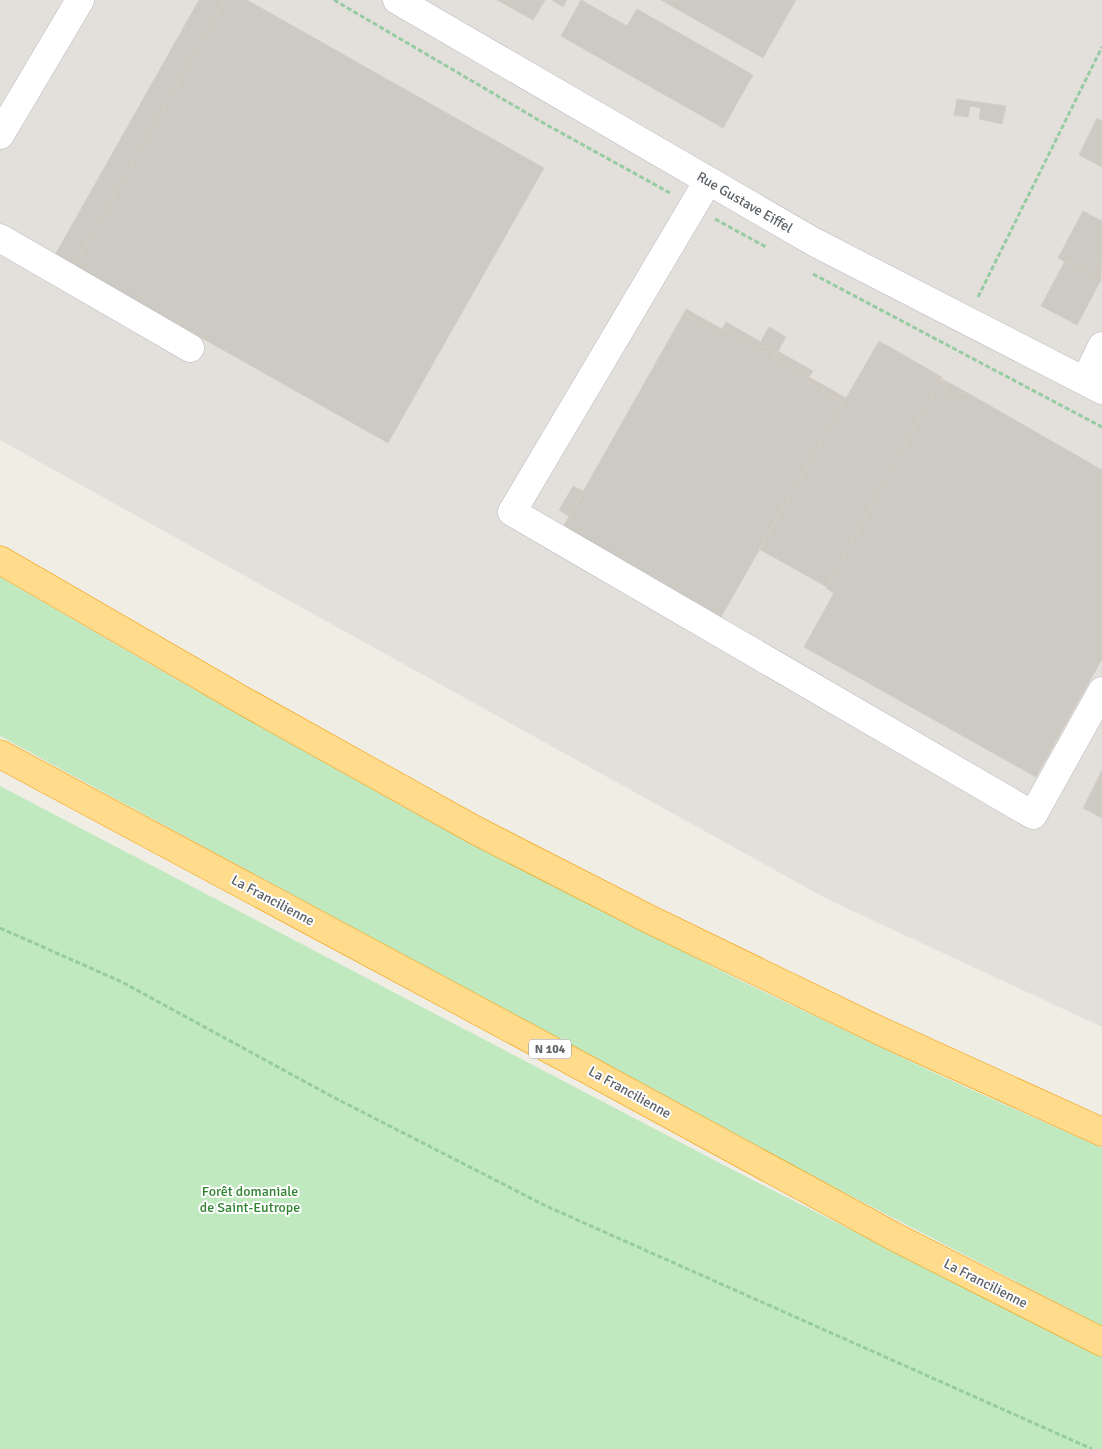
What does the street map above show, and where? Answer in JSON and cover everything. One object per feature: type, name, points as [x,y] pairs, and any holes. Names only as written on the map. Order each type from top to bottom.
[{"type":"highway","points":[[0,560],[242,700],[484,834],[649,919],[876,1029],[1102,1132]]},
{"type":"highway","name":"La Francilienne","points":[[0,754],[897,1238],[1102,1342]]},
{"type":"street","points":[[0,135],[80,0]]},
{"type":"street","name":"Rue Gustave Eiffel","points":[[397,0],[814,242],[1094,386]]},
{"type":"street","points":[[708,181],[512,512],[1033,815],[1102,691]]},
{"type":"street","points":[[0,238],[190,348]]},
{"type":"street","points":[[1094,386],[1102,346]]},
{"type":"path","points":[[966,320],[1102,47]]},
{"type":"path","points":[[0,928],[122,982],[333,1098],[546,1206],[1092,1449]]},
{"type":"shaded area","points":[[0,0],[1102,0],[1102,1027],[827,899],[0,440]]},
{"type":"green space","points":[[0,577],[409,810],[739,980],[950,1080],[1102,1148],[1102,1326],[764,1151],[0,736]]},
{"type":"green space","name":"Forêt domaniale de Saint-Eutrope","points":[[0,786],[737,1172],[1102,1357],[1102,1449],[0,1449]]},
{"type":"building","points":[[199,0],[225,0],[74,266],[55,255]]},
{"type":"building","points":[[225,0],[247,0],[544,168],[388,443],[74,266]]},
{"type":"building","points":[[497,0],[545,0],[533,20]]},
{"type":"building","points":[[552,0],[567,0],[563,7]]},
{"type":"building","points":[[581,0],[627,26],[637,9],[753,75],[723,128],[561,36]]},
{"type":"building","points":[[661,0],[796,0],[763,58]]},
{"type":"building","points":[[957,99],[1006,106],[1002,124],[979,119],[981,108],[970,106],[968,117],[954,115]]},
{"type":"building","points":[[1097,118],[1102,121],[1102,167],[1079,155]]},
{"type":"building","points":[[1083,211],[1102,221],[1101,280],[1058,258]]},
{"type":"building","points":[[1065,261],[1101,280],[1077,325],[1041,306]]},
{"type":"building","points":[[686,309],[722,329],[719,333],[684,313]]},
{"type":"building","points":[[684,313],[719,333],[722,329],[757,348],[767,346],[773,348],[774,358],[809,377],[807,382],[844,402],[721,617],[563,527]]},
{"type":"building","points":[[726,322],[761,342],[757,348],[722,329]]},
{"type":"building","points":[[769,327],[786,337],[774,358],[773,348],[767,346],[757,348]]},
{"type":"building","points":[[879,341],[942,377],[827,587],[759,549]]},
{"type":"building","points":[[778,351],[813,371],[809,377],[774,358]]},
{"type":"building","points":[[809,377],[846,398],[844,402],[807,382]]},
{"type":"building","points":[[941,379],[949,396],[966,392],[1102,470],[1102,659],[1036,777],[804,647],[834,593],[826,588]]},
{"type":"building","points":[[942,379],[966,392],[949,396]]},
{"type":"building","points":[[573,486],[583,491],[569,516],[559,510]]},
{"type":"building","points":[[1102,770],[1102,818],[1083,808]]}]
